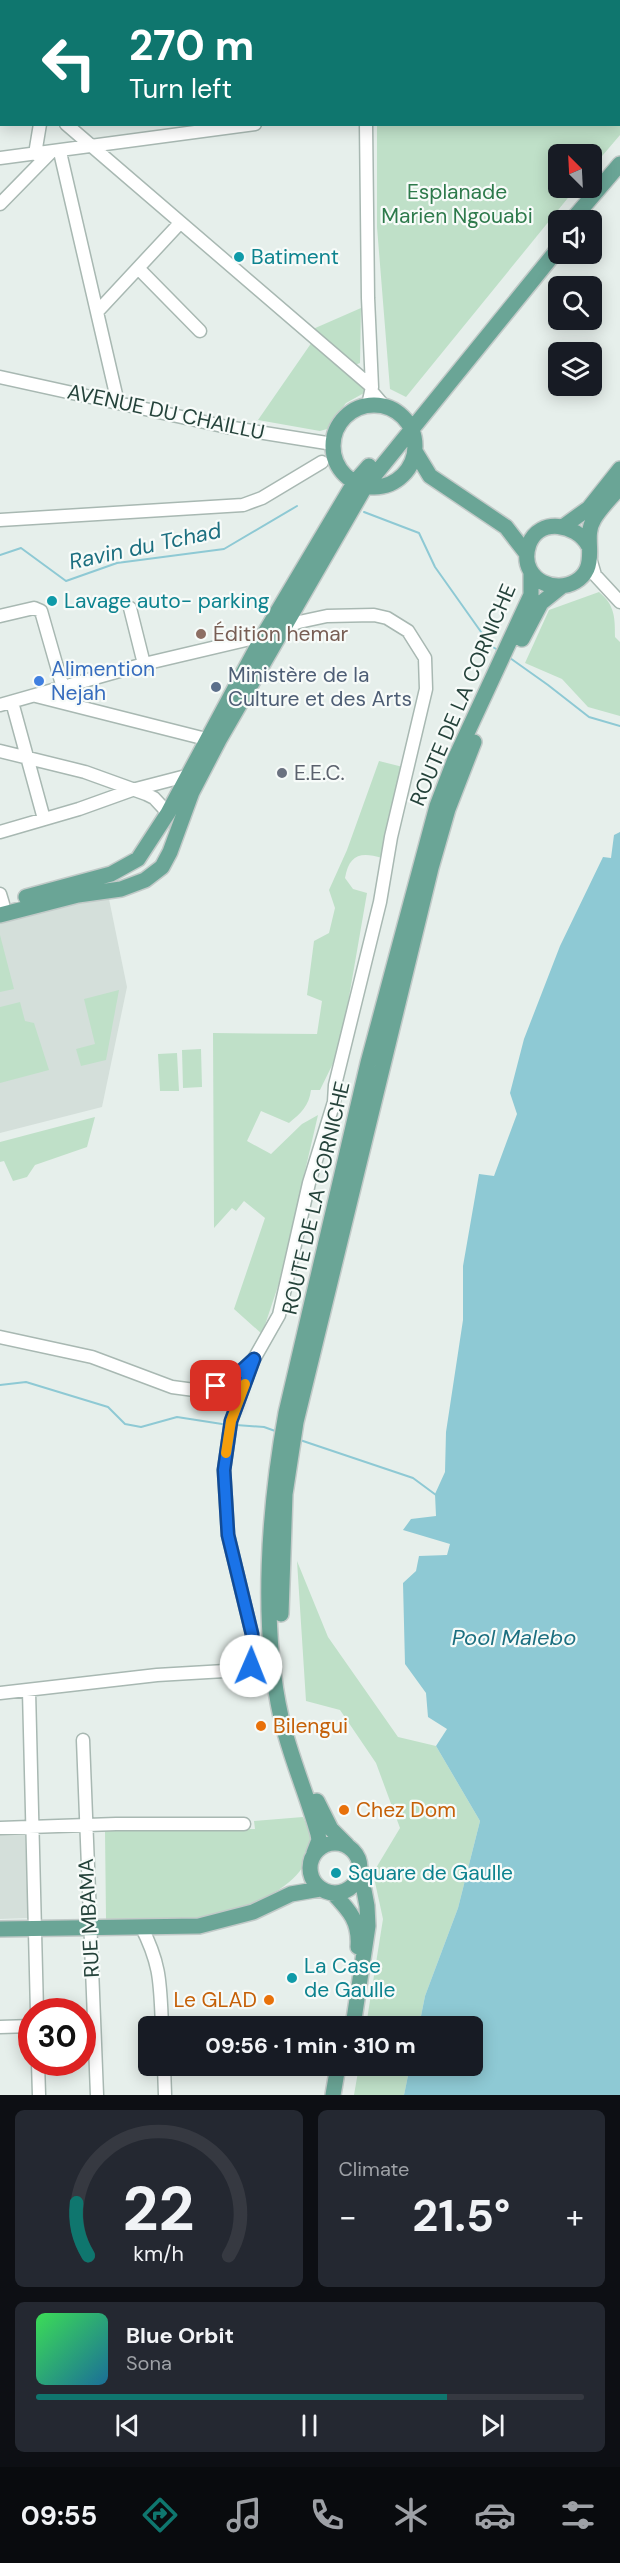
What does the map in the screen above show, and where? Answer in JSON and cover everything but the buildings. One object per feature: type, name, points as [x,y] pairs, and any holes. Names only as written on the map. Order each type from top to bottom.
[{"type":"main road","points":[[581,210],[620,164]]},
{"type":"main road","points":[[592,210],[620,177]]},
{"type":"main road","points":[[1,904],[97,879],[123,869],[138,859],[168,813],[262,636],[360,485],[548,250]]},
{"type":"main road","points":[[409,424],[548,261]]},
{"type":"main road","points":[[371,395],[384,406],[396,411],[409,424],[416,440],[416,453],[411,466],[402,477],[378,488],[360,485],[338,466],[333,444],[340,423],[371,395]]},
{"type":"main road","points":[[416,453],[430,476],[506,527],[526,553],[531,572],[549,585],[567,585],[581,578],[589,552],[590,530],[594,519],[620,487]]},
{"type":"main road","points":[[506,527],[540,530],[564,526],[589,508],[620,469]]},
{"type":"main road","points":[[402,477],[430,476]]},
{"type":"main road","points":[[1,904],[121,889],[145,880],[162,867],[200,775],[360,485]]},
{"type":"main road","points":[[564,526],[576,530],[589,552]]},
{"type":"main road","points":[[526,553],[531,540],[540,530]]},
{"type":"main road","name":"ROUTE DE LA CORNICHE","points":[[346,2016],[359,1933],[355,1918],[313,1881],[310,1872],[312,1857],[319,1840],[318,1834],[280,1713],[269,1568],[277,1467],[286,1413],[368,1063],[437,806],[455,759],[525,620],[531,595],[531,572]]},
{"type":"main road","name":"ROUTE DE LA CORNICHE","points":[[525,620],[541,603],[567,585]]},
{"type":"main road","name":"ROUTE DE LA CORNICHE","points":[[276,1646],[302,1760],[325,1820],[359,1859],[368,1906],[368,1926],[355,2016]]},
{"type":"main road","points":[[0,1929],[199,1926],[225,1921],[253,1912],[291,1894],[303,1882],[312,1857],[329,1843],[347,1845]]},
{"type":"main road","points":[[291,1894],[347,1890],[354,1885],[360,1869]]},
{"type":"main road","points":[[333,2095],[336,2076]]},
{"type":"main road","points":[[344,2095],[347,2076]]},
{"type":"street","points":[[35,154],[40,126]]},
{"type":"street","points":[[68,126],[371,395]]},
{"type":"street","points":[[0,158],[241,126]]},
{"type":"street","points":[[366,126],[371,395]]},
{"type":"street","points":[[0,204],[56,152]]},
{"type":"street","points":[[56,152],[98,310],[118,403]]},
{"type":"street","points":[[98,310],[180,223]]},
{"type":"street","points":[[138,268],[200,331]]},
{"type":"street","name":"AVENUE DU CHAILLU","points":[[0,377],[237,428],[333,444]]},
{"type":"street","points":[[0,520],[243,505],[262,498],[322,462]]},
{"type":"street","points":[[589,552],[595,574],[620,602]]},
{"type":"street","points":[[567,585],[602,584]]},
{"type":"street","points":[[0,616],[34,608],[40,611],[63,688]]},
{"type":"street","points":[[130,608],[144,664]]},
{"type":"street","points":[[0,1693],[120,1679],[242,1670],[251,1666],[252,1634],[228,1535],[224,1470],[231,1421],[254,1359],[279,1315],[309,1183],[334,1102],[335,1085],[380,902],[391,837],[415,742],[428,674],[425,658],[408,631],[387,618],[361,614],[327,616],[299,622],[262,636],[144,664],[6,703],[27,758],[44,819]]},
{"type":"street","points":[[35,696],[206,740]]},
{"type":"street","points":[[0,751],[85,772],[154,798],[168,813]]},
{"type":"street","points":[[0,832],[132,790],[186,776]]},
{"type":"street","points":[[0,1337],[93,1357],[172,1387],[202,1391],[231,1380],[254,1359]]},
{"type":"street","points":[[29,1691],[37,1998]]},
{"type":"street","name":"RUE MBAMA","points":[[82,1740],[84,1825],[98,2095]]},
{"type":"street","points":[[0,1828],[244,1824]]},
{"type":"street","points":[[141,1926],[158,1965],[161,2016]]},
{"type":"street","points":[[0,2027],[18,2026]]},
{"type":"street","points":[[38,2076],[39,2095]]},
{"type":"street","points":[[164,2076],[165,2095]]},
{"type":"shaded area","points":[[109,899],[127,987],[102,1107],[0,1133],[0,923],[88,900]]},
{"type":"shaded area","points":[[0,1831],[25,1831],[28,1918],[0,1919]]},
{"type":"green space","name":"Esplanade Marien Ngouabi","points":[[377,126],[620,126],[620,135],[602,156],[602,144],[548,144],[548,198],[568,198],[558,210],[548,210],[548,222],[406,397],[390,389],[377,227]]},
{"type":"green space","points":[[361,308],[360,363],[355,365],[313,329]]},
{"type":"green space","points":[[312,342],[365,385],[364,393],[346,403],[327,429],[320,431],[258,420]]},
{"type":"green space","points":[[599,592],[611,607],[615,637],[620,642],[620,716],[588,707],[562,679],[525,663],[549,610]]},
{"type":"green space","points":[[379,761],[403,767],[382,858],[368,855],[357,857],[349,864],[345,878],[353,889],[367,893],[340,1049],[320,1090],[311,1090],[304,1109],[297,1116],[289,1123],[261,1111],[247,1141],[271,1154],[302,1124],[318,1115],[279,1283],[262,1334],[234,1309],[265,1218],[244,1201],[236,1211],[232,1208],[214,1228],[213,1033],[317,1034],[322,1001],[307,995],[314,941],[329,933],[335,908],[329,890],[347,850]]},
{"type":"green space","points":[[0,935],[14,989],[0,992]]},
{"type":"green space","points":[[119,990],[106,1060],[81,1066],[76,1049],[95,1044],[84,999]]},
{"type":"green space","points":[[20,1002],[25,1021],[34,1023],[49,1070],[0,1083],[0,1007]]},
{"type":"green space","points":[[201,1049],[202,1087],[183,1088],[182,1050]]},
{"type":"green space","points":[[177,1053],[179,1091],[160,1091],[158,1054]]},
{"type":"green space","points":[[95,1117],[87,1147],[35,1165],[27,1177],[13,1181],[4,1161],[0,1162],[0,1142]]},
{"type":"green space","points":[[297,1561],[328,1637],[398,1737],[436,1746],[480,1821],[458,1908],[425,1996],[421,2016],[368,2016],[383,1919],[373,1873],[400,1828],[376,1763],[340,1710],[306,1701]]},
{"type":"green space","points":[[303,1817],[311,1840],[307,1860],[284,1886],[268,1896],[250,1905],[214,1916],[164,1920],[106,1919],[105,1831],[255,1829],[254,1821]]},
{"type":"green space","points":[[357,2076],[408,2076],[404,2095],[354,2095]]},
{"type":"water","name":"Pool Malebo","points":[[620,832],[620,2095],[404,2095],[408,2076],[483,2076],[483,2016],[421,2016],[425,1996],[458,1908],[480,1821],[436,1746],[447,1729],[428,1717],[426,1693],[405,1664],[403,1583],[416,1571],[419,1556],[447,1555],[450,1544],[403,1530],[411,1519],[436,1516],[435,1494],[445,1472],[446,1432],[463,1320],[463,1266],[479,1174],[494,1176],[517,1114],[510,1093],[524,1039],[560,946],[603,857],[611,858],[614,835]]},
{"type":"waterway","name":"Ravin du Tchad","points":[[0,555],[21,548],[66,581],[117,563],[224,549],[297,506]]},
{"type":"waterway","name":"Ravin du Tchad","points":[[364,512],[419,533],[435,567],[491,646],[498,650]]},
{"type":"waterway","name":"Ravin du Tchad","points":[[510,658],[589,717],[620,726]]},
{"type":"waterway","points":[[0,1385],[26,1382],[108,1407],[125,1424],[141,1427],[177,1417],[222,1424]]},
{"type":"waterway","points":[[236,1425],[264,1427],[278,1432]]},
{"type":"waterway","points":[[300,1440],[413,1478],[436,1495]]},
{"type":"slow traffic","points":[[226,1453],[229,1427],[245,1384]]},
{"type":"place","name":"Batiment","points":[[239,257]]},
{"type":"place","name":"Lavage auto- parking","points":[[52,601]]},
{"type":"place","name":"Édition hemar","points":[[201,634]]},
{"type":"place","name":"Alimention Nejah","points":[[39,681]]},
{"type":"place","name":"Ministère de la Culture et des Arts","points":[[216,687]]},
{"type":"place","name":"E.E.C.","points":[[282,773]]},
{"type":"place","name":"Bilengui","points":[[261,1726]]},
{"type":"place","name":"Chez Dom","points":[[344,1810]]},
{"type":"place","name":"Square de Gaulle","points":[[336,1873]]},
{"type":"place","name":"La Case de Gaulle","points":[[292,1978]]},
{"type":"place","name":"Le GLAD","points":[[269,2000]]},
{"type":"route","points":[[216,1386],[231,1380],[254,1359],[229,1427],[224,1470],[228,1535],[252,1634],[251,1666]]}]
